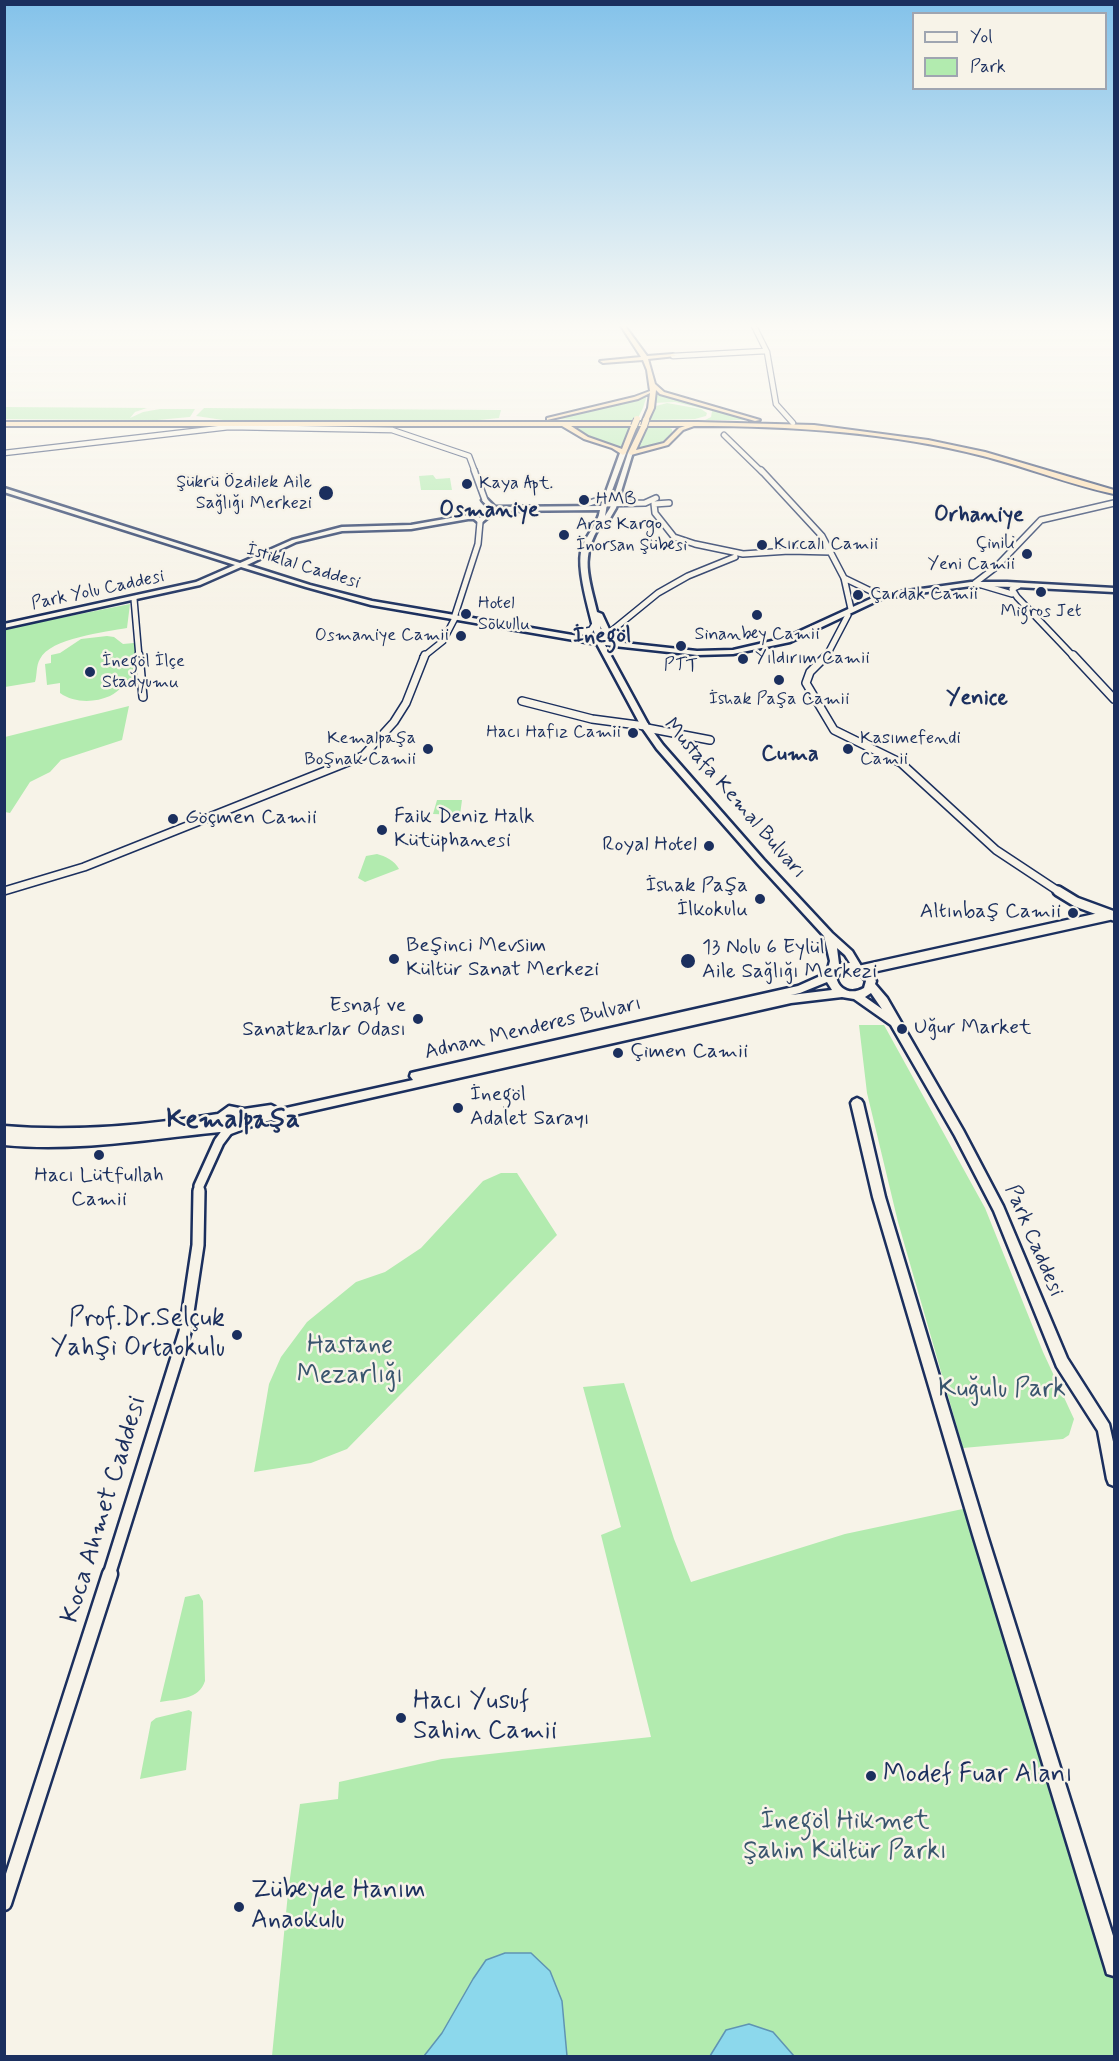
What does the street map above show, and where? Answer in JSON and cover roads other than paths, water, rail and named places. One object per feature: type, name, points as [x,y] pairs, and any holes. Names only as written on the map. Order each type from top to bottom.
[{"type":"highway","points":[[37,422],[815,425]]},
{"type":"highway","points":[[578,422],[814,427],[918,440],[985,454],[1114,490]]},
{"type":"highway","points":[[555,424],[576,429],[584,438],[611,444],[623,453],[635,422]]},
{"type":"highway","points":[[631,453],[645,422]]},
{"type":"highway","points":[[779,422],[879,431],[930,439],[989,452],[1114,490]]},
{"type":"highway","points":[[608,423],[593,426],[586,431],[589,436],[603,440],[618,441],[628,437]]},
{"type":"highway","points":[[631,453],[666,444],[681,429],[697,423]]},
{"type":"highway","points":[[637,441],[649,444],[663,441],[672,429],[656,424]]},
{"type":"main road","points":[[612,643],[609,633],[598,622],[585,573],[584,552],[590,536],[602,519],[605,503],[623,453]]},
{"type":"main road","points":[[596,633],[598,622],[590,566],[595,539],[614,506],[631,453]]},
{"type":"main road","name":"İstiklal Caddesi","points":[[4,490],[347,597],[455,618],[600,642],[643,646]]},
{"type":"main road","points":[[485,500],[485,513]]},
{"type":"main road","name":"Park Yolu Caddesi","points":[[4,626],[198,584],[294,541],[342,529],[411,527],[485,513],[605,503]]},
{"type":"main road","points":[[850,612],[881,596],[976,583],[1114,590]]},
{"type":"main road","points":[[535,630],[609,633],[643,646],[697,653],[733,652],[787,640],[826,621],[901,593]]},
{"type":"main road","name":"Mustafa Kemal Bulvarı","points":[[596,633],[646,727],[717,813],[829,935],[849,953],[859,969]]},
{"type":"main road","points":[[829,935],[835,961],[832,974],[833,986],[842,993],[857,996],[896,1025]]},
{"type":"main road","points":[[832,974],[845,967],[859,969],[870,978],[871,986],[867,992],[857,996]]},
{"type":"main road","name":"Adnan Menderes Bulvarı","points":[[532,1053],[800,989],[832,974]]},
{"type":"main road","name":"Park Caddesi","points":[[871,986],[959,1133],[999,1210],[1062,1362],[1104,1429],[1114,1479]]},
{"type":"main road","name":"Adnan Menderes Bulvarı","points":[[227,1125],[233,1110],[242,1114],[267,1111],[791,999],[842,993]]},
{"type":"main road","name":"Adnan Menderes Bulvarı","points":[[4,1140],[45,1142],[127,1139],[227,1125],[496,1065],[518,1056]]},
{"type":"main road","points":[[857,1103],[877,1191],[980,1535],[1114,1967]]},
{"type":"main road","points":[[227,1125],[244,1119],[242,1114]]},
{"type":"main road","name":"Adnan Menderes Bulvarı","points":[[4,1131],[45,1134],[227,1125]]},
{"type":"street","points":[[366,424],[383,426],[469,456],[485,500]]},
{"type":"street","points":[[4,453],[229,427],[394,431],[405,426],[419,424]]},
{"type":"street","points":[[724,435],[743,451],[822,536],[844,578],[850,612],[831,650],[814,665],[807,676],[806,683],[834,730],[901,763],[996,850],[1023,870],[1076,903],[1113,916]]},
{"type":"street","points":[[581,506],[605,503],[614,506],[669,503]]},
{"type":"street","points":[[643,508],[655,503]]},
{"type":"street","points":[[655,503],[656,515]]},
{"type":"street","points":[[1114,503],[1041,520],[989,583],[1014,596],[1114,699]]},
{"type":"street","points":[[581,506],[597,512],[602,519]]},
{"type":"street","points":[[614,506],[643,508],[656,515],[674,537],[737,555],[789,551],[831,552]]},
{"type":"street","points":[[4,891],[84,867],[187,828],[297,782],[354,762],[366,753],[394,722],[406,703],[423,657],[448,634],[476,550],[485,513]]},
{"type":"street","points":[[609,633],[658,593],[688,576],[737,555]]},
{"type":"street","points":[[844,578],[881,596]]},
{"type":"street","points":[[1014,596],[1011,589],[1016,586]]},
{"type":"street","points":[[134,599],[143,698]]},
{"type":"street","points":[[578,633],[591,630],[598,622]]},
{"type":"street","points":[[522,701],[591,719],[710,740]]},
{"type":"street","points":[[859,969],[1113,916]]},
{"type":"street","name":"Koca Ahmet Caddesi","points":[[4,1903],[66,1715],[185,1332],[198,1245],[199,1186],[227,1125]]},
{"type":"water","points":[[505,1953],[531,1953],[550,1971],[562,2001],[567,2056],[424,2056],[442,2033],[486,1960]]},
{"type":"water","points":[[749,2024],[773,2032],[794,2056],[710,2056],[726,2030]]},
{"type":"place","name":"Kaya Apt.","points":[[467,484]]},
{"type":"place","name":"Şükrü Özdilek Aile Sağlığı Merkezi","points":[[326,493]]},
{"type":"place","name":"HMB","points":[[584,500]]},
{"type":"place","name":"Aras Kargo İnorsan Şübesi","points":[[564,535]]},
{"type":"place","name":"Kırcalı Camii","points":[[762,545]]},
{"type":"place","name":"Çinili Yeni Camii","points":[[1027,554]]},
{"type":"place","name":"Migros Jet","points":[[1041,592]]},
{"type":"place","name":"Çardak Camii","points":[[858,595]]},
{"type":"place","name":"Hotel Sokullu","points":[[466,614]]},
{"type":"place","name":"Sinanbey Camii","points":[[757,615]]},
{"type":"place","name":"Osmaniye Camii","points":[[461,636]]},
{"type":"place","name":"PTT","points":[[681,646]]},
{"type":"place","name":"Yıldırım Camii","points":[[743,659]]},
{"type":"place","name":"İnegöl İlçe Stadyumu","points":[[90,672]]},
{"type":"place","name":"İshak Paşa Camii","points":[[779,680]]},
{"type":"place","name":"Hacı Hafız Camii","points":[[633,733]]},
{"type":"place","name":"Kemalpaşa Boşnak Camii","points":[[428,749]]},
{"type":"place","name":"Kasımefendi Camii","points":[[848,749]]},
{"type":"place","name":"Göçmen Camii","points":[[173,819]]},
{"type":"place","name":"Faik Deniz Halk Kütüphanesi","points":[[382,830]]},
{"type":"place","name":"Royal Hotel","points":[[709,846]]},
{"type":"place","name":"İshak Paşa İlkokulu","points":[[760,899]]},
{"type":"place","name":"Altınbaş Camii","points":[[1073,913]]},
{"type":"place","name":"Beşinci Mevsim Kültür Sanat Merkezi","points":[[394,959]]},
{"type":"place","name":"13 Nolu 6 Eylül Aile Sağlığı Merkezi","points":[[688,961]]},
{"type":"place","name":"Esnaf ve Sanatkarlar Odası","points":[[418,1019]]},
{"type":"place","name":"Uğur Market","points":[[902,1029]]},
{"type":"place","name":"Çimen Camii","points":[[618,1053]]},
{"type":"place","name":"İnegöl Adalet Sarayı","points":[[458,1108]]},
{"type":"place","name":"Hacı Lütfullah Camii","points":[[99,1155]]},
{"type":"place","name":"Prof.Dr.Selçuk Yahşi Ortaokulu","points":[[237,1335]]},
{"type":"place","name":"Hacı Yusuf Sahin Camii","points":[[401,1718]]},
{"type":"place","name":"Modef Fuar Alanı","points":[[871,1776]]},
{"type":"place","name":"Zübeyde Hanım Anaokulu","points":[[239,1907]]},
{"type":"district","name":"Osmaniye","points":[[489,511]]},
{"type":"district","name":"Orhaniye","points":[[979,516]]},
{"type":"district","name":"İnegöl","points":[[602,637]]},
{"type":"district","name":"Yenice","points":[[977,699]]},
{"type":"district","name":"Cuma","points":[[790,755]]},
{"type":"district","name":"Kemalpaşa","points":[[233,1121]]},
{"type":"park label","name":"Hastane Mezarlığı","points":[[350,1362]]},
{"type":"park label","name":"Kuğulu Park","points":[[1002,1391]]},
{"type":"park label","name":"İnegöl Hikmet Şahin Kültür Parkı","points":[[845,1838]]}]
